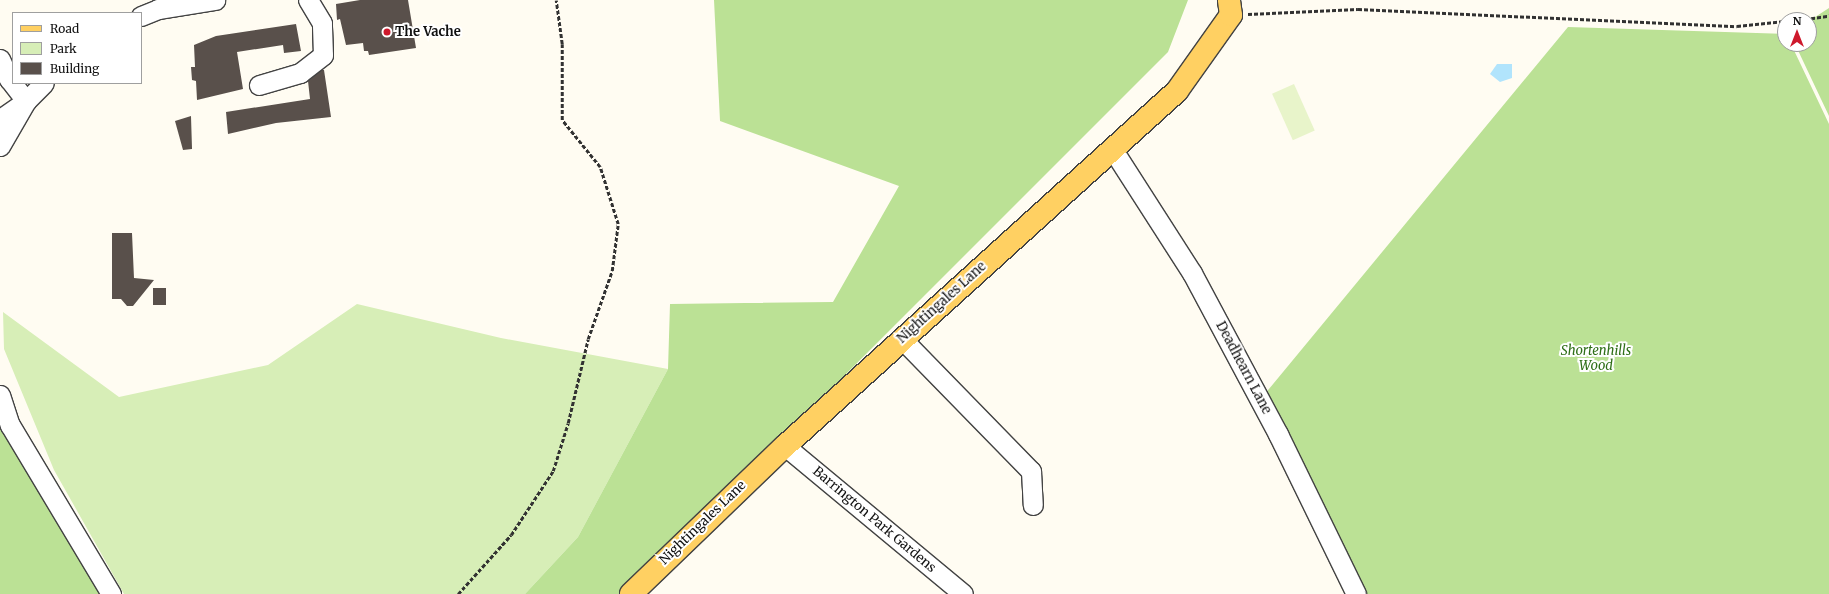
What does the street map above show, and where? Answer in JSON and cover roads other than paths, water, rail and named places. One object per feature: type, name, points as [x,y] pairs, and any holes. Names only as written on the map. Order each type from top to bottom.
[{"type":"main road","name":"Nightingales Lane","points":[[632,594],[785,446],[1113,150],[1176,91],[1230,7]]},
{"type":"street","points":[[142,16],[158,9],[215,0]]},
{"type":"street","points":[[259,85],[300,73],[323,55],[322,23],[308,0]]},
{"type":"street","points":[[0,59],[12,78]]},
{"type":"street","points":[[15,84],[26,101]]},
{"type":"street","points":[[0,119],[26,101],[43,84]]},
{"type":"street","points":[[0,146],[26,101]]},
{"type":"street","name":"Deadhearn Lane","points":[[1113,150],[1192,273],[1278,434],[1356,594]]},
{"type":"street","points":[[902,339],[1031,471],[1033,505]]},
{"type":"street","points":[[0,395],[17,438],[111,594]]},
{"type":"street","name":"Barrington Park Gardens","points":[[785,446],[963,594]]},
{"type":"water","points":[[1497,64],[1512,64],[1512,78],[1500,82],[1490,74]]},
{"type":"place","name":"The Vache","points":[[387,32]]},
{"type":"park label","name":"Shortenhills Wood","points":[[1596,360]]}]
